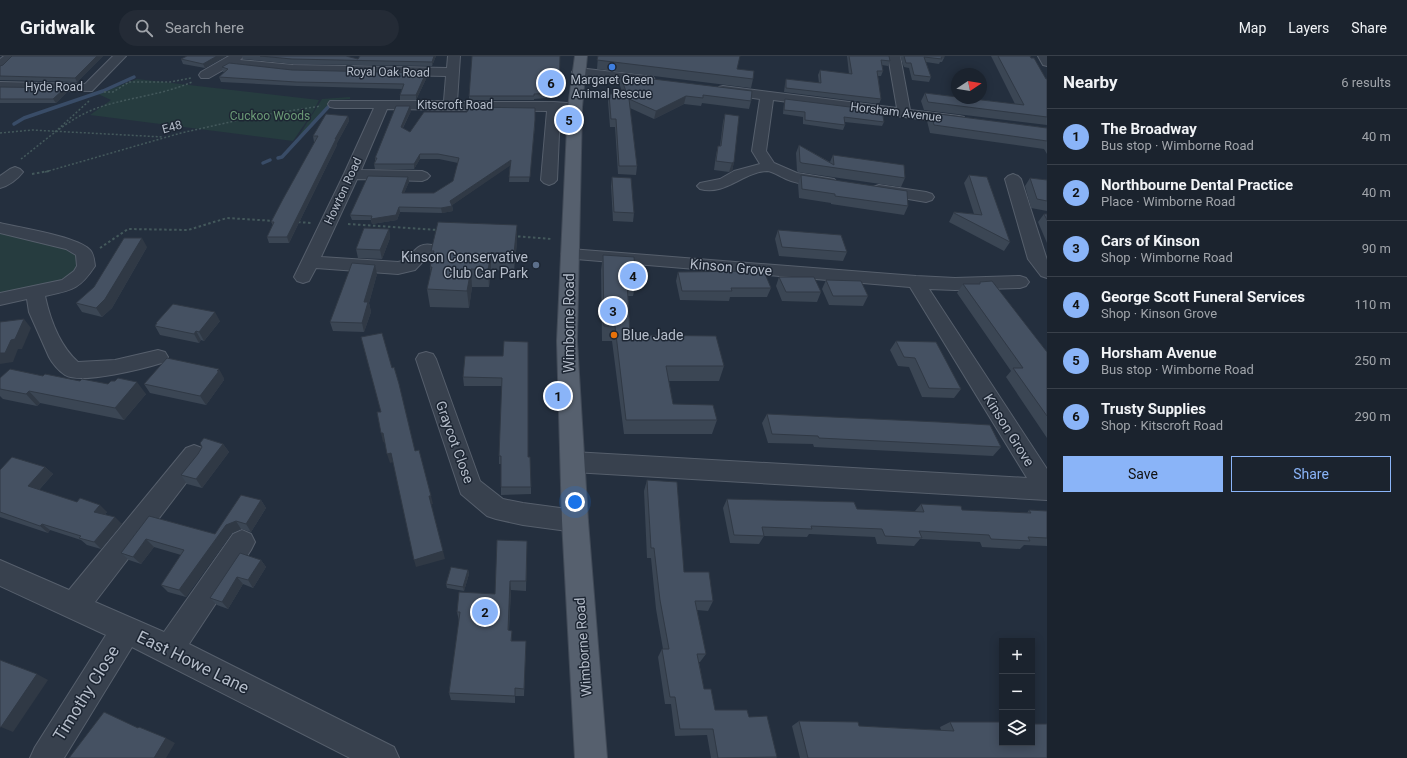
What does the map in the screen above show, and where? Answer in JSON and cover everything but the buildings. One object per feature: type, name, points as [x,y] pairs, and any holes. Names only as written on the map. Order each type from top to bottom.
[{"type":"main road","name":"Wimborne Road","points":[[580,64],[564,106],[570,254],[567,341],[575,521],[590,758]]},
{"type":"street","points":[[0,64],[11,56]]},
{"type":"street","name":"Hyde Road","points":[[0,86],[88,88],[120,56]]},
{"type":"street","points":[[450,106],[454,56]]},
{"type":"street","points":[[894,56],[904,113]]},
{"type":"street","points":[[1044,56],[1047,62]]},
{"type":"street","points":[[205,75],[233,59]]},
{"type":"street","name":"Royal Oak Road","points":[[233,59],[293,69],[453,72]]},
{"type":"street","points":[[580,64],[664,82]]},
{"type":"street","name":"Horsham Avenue","points":[[711,88],[972,122]]},
{"type":"street","points":[[767,95],[759,151],[769,166],[794,177],[841,184]]},
{"type":"street","name":"Kitscroft Road","points":[[335,104],[564,106]]},
{"type":"street","name":"Howton Road","points":[[382,105],[352,174],[306,270],[398,268],[409,266],[426,248]]},
{"type":"street","name":"Wimborne Road","points":[[550,180],[564,106]]},
{"type":"street","points":[[705,186],[724,183],[739,174],[769,166]]},
{"type":"street","points":[[0,183],[15,172]]},
{"type":"street","points":[[352,174],[423,177]]},
{"type":"street","points":[[1013,179],[1038,259],[1047,272]]},
{"type":"street","points":[[864,188],[926,197]]},
{"type":"street","points":[[1023,213],[1041,216]]},
{"type":"street","points":[[0,228],[72,245],[84,253],[86,266],[80,276],[68,285],[0,299]]},
{"type":"street","name":"Kinson Grove","points":[[570,254],[916,282],[1047,490]]},
{"type":"street","points":[[916,282],[1020,282]]},
{"type":"street","points":[[35,291],[39,312],[59,357],[73,370],[115,368],[158,358]]},
{"type":"street","name":"Graycot Close","points":[[426,359],[470,487],[496,508],[523,514],[575,521]]},
{"type":"street","points":[[74,606],[194,455]]},
{"type":"street","name":"Kinson Grove","points":[[573,462],[1047,490]]},
{"type":"street","points":[[169,650],[242,542]]},
{"type":"street","name":"East Howe Lane","points":[[0,573],[127,629],[383,758]]},
{"type":"street","name":"Timothy Close","points":[[46,758],[127,629]]},
{"type":"path","points":[[102,92],[113,92],[129,82],[170,82],[205,75]]},
{"type":"path","points":[[55,132],[87,112],[116,103],[178,90],[205,75]]},
{"type":"path","points":[[15,172],[16,163],[55,132],[90,100]]},
{"type":"path","name":"E48","points":[[15,172],[38,174],[166,137],[257,116],[335,104]]},
{"type":"path","points":[[0,133],[32,130],[166,137]]},
{"type":"green space","name":"Cuckoo Woods","points":[[137,79],[319,100],[313,112],[293,141],[90,115],[111,100],[98,94]]},
{"type":"green space","points":[[350,97],[350,99],[334,100],[334,103],[330,104],[295,142],[322,99]]},
{"type":"green space","points":[[0,233],[69,249],[77,253],[78,266],[64,283],[0,295]]},
{"type":"waterway","points":[[14,124],[24,118],[103,91],[134,77]]},
{"type":"waterway","points":[[278,158],[282,157],[330,105]]},
{"type":"waterway","points":[[263,163],[270,160]]},
{"type":"place","name":"Margaret Green Animal Rescue","points":[[612,67]]},
{"type":"place","name":"Trusty Supplies","points":[[551,83]]},
{"type":"place","name":"Horsham Avenue","points":[[569,120]]},
{"type":"place","name":"Kinson Conservative Club Car Park","points":[[536,265]]},
{"type":"place","name":"George Scott Funeral Services","points":[[633,276]]},
{"type":"place","name":"Cars of Kinson","points":[[613,311]]},
{"type":"place","name":"Blue Jade","points":[[614,335]]},
{"type":"place","name":"The Broadway","points":[[558,396]]},
{"type":"place","name":"Northbourne Dental Practice","points":[[485,612]]}]
